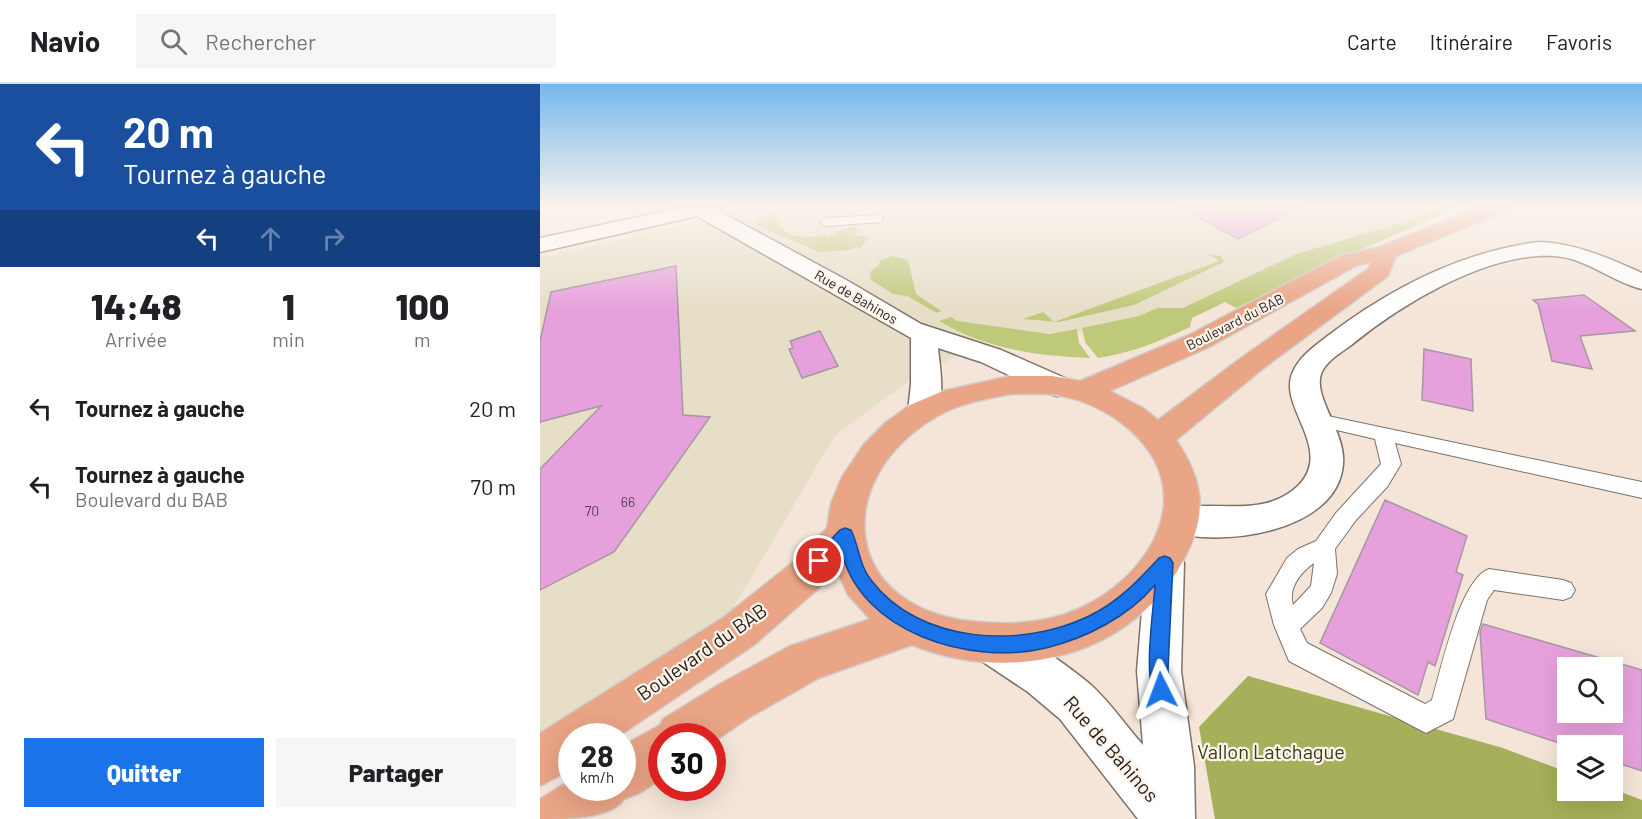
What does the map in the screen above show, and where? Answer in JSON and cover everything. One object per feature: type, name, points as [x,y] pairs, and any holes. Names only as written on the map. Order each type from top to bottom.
[{"type":"main road","name":"Boulevard du BAB","points":[[1070,388],[1118,378],[1197,342],[1319,279],[1348,261],[1386,252],[1413,241]]},
{"type":"main road","points":[[1158,437],[1251,364],[1380,271],[1386,252]]},
{"type":"main road","points":[[1011,385],[1070,388],[1124,409],[1158,437],[1174,462],[1182,490],[1181,521],[1165,563],[1136,596],[1095,622],[1045,640],[992,644],[950,639],[913,625],[885,607],[864,585],[851,560],[845,534],[846,511],[861,469],[888,437],[923,411],[966,393],[1011,385]]},
{"type":"main road","name":"Boulevard du BAB","points":[[598,723],[739,631],[806,575],[845,534]]},
{"type":"main road","points":[[700,723],[734,701],[806,661],[913,625]]},
{"type":"main road","points":[[540,761],[558,750]]},
{"type":"main road","points":[[556,819],[583,801]]},
{"type":"street","points":[[540,245],[556,241]]},
{"type":"street","name":"Rue de Bahinos","points":[[760,241],[912,330],[991,356],[1070,388]]},
{"type":"street","points":[[1181,521],[1216,523],[1250,521],[1297,507],[1318,490],[1327,462],[1324,437],[1306,397],[1303,382],[1311,364],[1386,306],[1432,283],[1500,256],[1540,248],[1558,249],[1642,282]]},
{"type":"street","points":[[923,411],[926,384],[924,334]]},
{"type":"street","name":"Rue de Bahinos","points":[[1165,563],[1159,670],[1168,766],[1169,817]]},
{"type":"street","name":"Rue de Bahinos","points":[[992,644],[1044,677],[1076,703],[1169,817]]},
{"type":"lane","points":[[1318,420],[1642,490]]},
{"type":"lane","points":[[1383,434],[1391,464],[1383,481],[1359,502],[1324,548],[1303,556],[1291,569],[1278,594],[1286,625],[1298,652],[1426,719],[1443,709],[1476,596],[1489,579],[1563,590]]},
{"type":"lane","points":[[1286,625],[1307,609],[1324,588],[1327,568],[1324,548]]},
{"type":"shaded area","points":[[613,241],[1365,241],[1146,330],[998,334],[909,381],[835,435],[727,619],[540,735],[540,258]]},
{"type":"green space","points":[[795,241],[866,241],[859,249],[857,247],[820,252]]},
{"type":"green space","points":[[1339,241],[1380,241],[1236,308],[1225,302],[1192,318],[1190,327],[1146,346],[1098,358],[1085,342],[1082,328],[1139,316],[1158,308],[1183,308],[1296,254]]},
{"type":"green space","points":[[1208,254],[1221,256],[1224,262],[1134,305],[1055,322],[1219,261]]},
{"type":"green space","points":[[892,256],[908,260],[916,294],[941,311],[937,313],[907,296],[893,294],[871,280],[870,272],[881,263],[878,261]]},
{"type":"green space","points":[[1043,312],[1053,322],[1023,319]]},
{"type":"green space","points":[[951,317],[957,321],[1049,334],[1077,329],[1079,343],[1090,358],[1031,353],[993,344],[957,331],[939,321]]},
{"type":"green space","name":"Vallon Latchague","points":[[1248,676],[1503,748],[1557,768],[1557,801],[1623,801],[1623,793],[1642,800],[1642,819],[1215,819],[1199,727]]},
{"type":"building","points":[[676,266],[683,415],[710,417],[614,552],[540,590],[540,469],[601,406],[540,422],[540,341],[551,292]]},
{"type":"building","points":[[1584,295],[1635,331],[1580,336],[1592,369],[1552,361],[1538,304],[1533,300]]},
{"type":"building","points":[[820,331],[838,366],[802,378],[789,349],[793,348],[790,341]]},
{"type":"building","points":[[1424,349],[1471,359],[1473,411],[1422,400]]},
{"type":"building","points":[[1385,500],[1467,536],[1456,572],[1463,575],[1435,666],[1428,662],[1418,695],[1320,643]]},
{"type":"building","points":[[1483,624],[1597,657],[1557,657],[1557,723],[1623,723],[1623,665],[1642,670],[1642,771],[1623,765],[1623,735],[1557,735],[1557,742],[1486,719],[1480,632]]},
{"type":"route","points":[[819,561],[845,534],[851,560],[864,585],[885,607],[913,625],[950,639],[992,644],[1045,640],[1095,622],[1136,596],[1165,563],[1159,670],[1161,690]]}]
